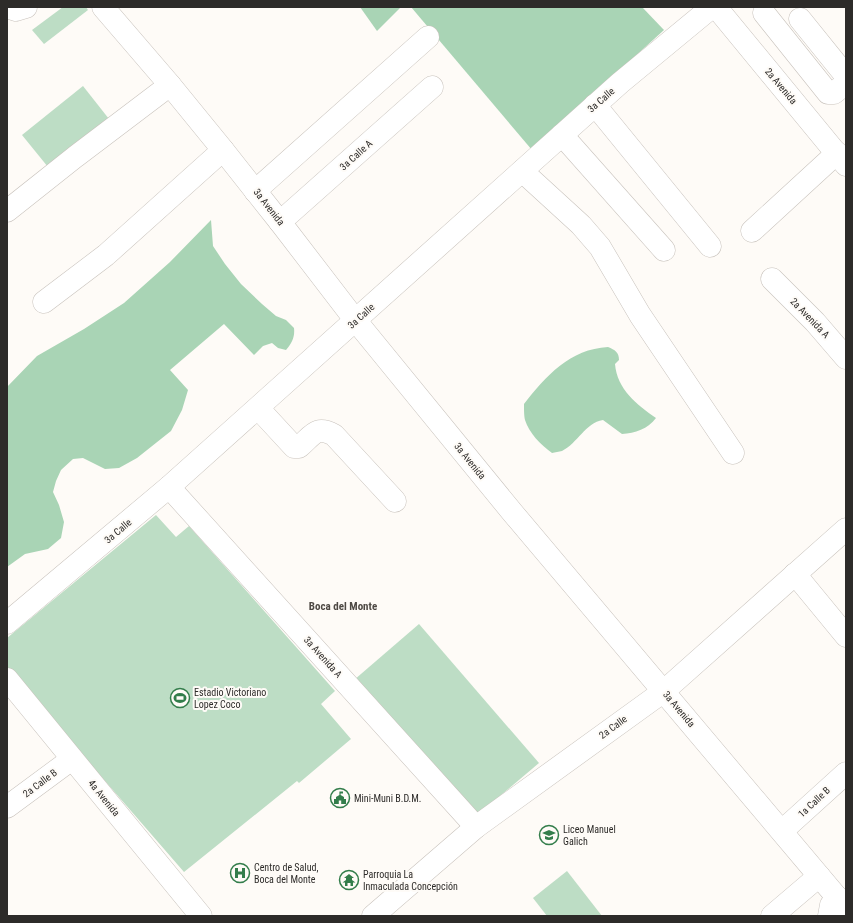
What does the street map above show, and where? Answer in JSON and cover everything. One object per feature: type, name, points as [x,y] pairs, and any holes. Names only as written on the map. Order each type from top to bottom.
[{"type":"street","points":[[8,7],[16,10],[26,7]]},
{"type":"street","name":"3a Avenida","points":[[103,7],[223,150],[356,321],[512,512],[819,876],[837,907]]},
{"type":"street","name":"3a Calle","points":[[7,623],[169,487],[356,321],[595,105],[712,7]]},
{"type":"street","name":"2a Avenida","points":[[716,7],[841,159]]},
{"type":"street","points":[[764,13],[828,93],[834,93],[846,83]]},
{"type":"street","points":[[800,19],[846,76]]},
{"type":"street","points":[[256,191],[428,37]]},
{"type":"street","points":[[7,211],[170,85]]},
{"type":"street","name":"3a Calle A","points":[[280,222],[432,88]]},
{"type":"street","points":[[595,105],[710,246]]},
{"type":"street","points":[[562,135],[664,250]]},
{"type":"street","points":[[44,302],[106,255],[223,150]]},
{"type":"street","points":[[752,231],[841,159]]},
{"type":"street","points":[[522,171],[581,225],[600,247],[640,315],[733,453]]},
{"type":"street","name":"2a Avenida A","points":[[772,279],[815,322],[846,358]]},
{"type":"street","points":[[258,408],[294,447],[299,447],[318,431],[323,430],[334,435],[395,501]]},
{"type":"street","name":"3a Avenida A","points":[[169,487],[476,827]]},
{"type":"street","name":"2a Calle","points":[[373,916],[476,827],[664,691],[846,529]]},
{"type":"street","points":[[795,574],[846,636]]},
{"type":"street","name":"4a Avenida","points":[[7,679],[201,916]]},
{"type":"street","name":"2a Calle B","points":[[7,807],[72,759]]},
{"type":"street","name":"1a Calle B","points":[[782,831],[846,772]]},
{"type":"street","points":[[772,916],[819,876]]},
{"type":"green space","points":[[63,7],[86,7],[88,10],[44,44],[32,30]]},
{"type":"green space","points":[[360,7],[401,7],[377,31]]},
{"type":"green space","points":[[411,7],[642,7],[664,30],[532,150]]},
{"type":"green space","points":[[83,86],[109,119],[48,167],[22,135]]},
{"type":"green space","points":[[211,220],[213,246],[241,284],[276,316],[286,320],[294,328],[294,334],[291,342],[286,350],[278,348],[272,343],[263,346],[254,355],[224,324],[170,370],[188,390],[182,410],[171,431],[137,458],[119,468],[105,469],[83,458],[73,459],[61,470],[53,492],[64,522],[61,538],[48,549],[25,554],[7,567],[7,387],[37,356],[84,329],[124,303],[170,262]]},
{"type":"green space","points":[[608,347],[615,350],[618,355],[619,360],[615,364],[624,389],[635,402],[656,418],[653,422],[641,430],[622,434],[603,420],[597,422],[586,429],[568,447],[562,451],[552,453],[529,430],[525,420],[524,404],[550,374],[560,366],[582,353]]},
{"type":"green space","name":"Estadio Victoriano Lopez Coco","points":[[156,515],[176,537],[189,526],[335,691],[321,704],[351,739],[299,783],[297,781],[184,872],[7,668],[7,638]]},
{"type":"green space","points":[[419,624],[539,763],[475,817],[354,680]]},
{"type":"green space","points":[[567,871],[602,916],[547,916],[533,898]]},
{"type":"place","name":"Estadio Victoriano Lopez Coco","points":[[180,698]]},
{"type":"place","name":"Mini-Muni B.D.M.","points":[[340,798]]},
{"type":"place","name":"Liceo Manuel Galich","points":[[549,835]]},
{"type":"place","name":"Centro de Salud, Boca del Monte","points":[[240,873]]},
{"type":"place","name":"Parroquia La Inmaculada Concepción","points":[[349,880]]},
{"type":"district","name":"Boca del Monte","points":[[343,606]]}]
